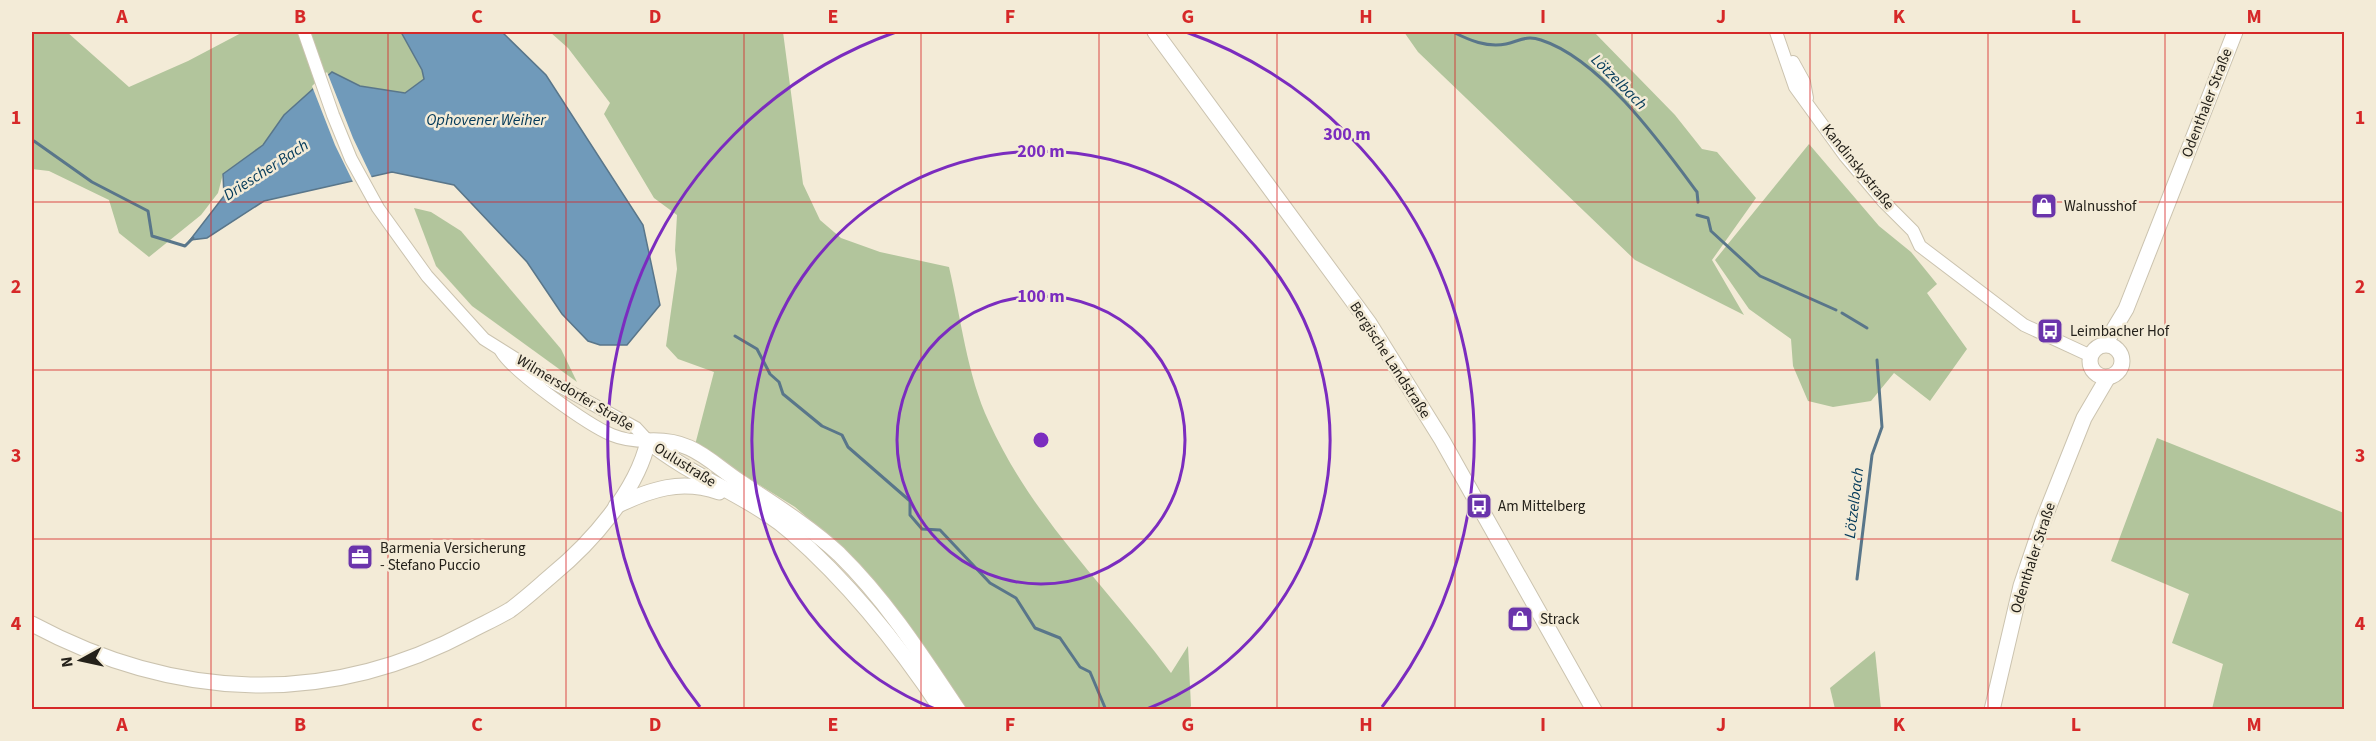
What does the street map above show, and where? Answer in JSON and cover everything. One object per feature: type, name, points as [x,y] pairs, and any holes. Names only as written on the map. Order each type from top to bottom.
[{"type":"main road","name":"Bergische Landstraße","points":[[1155,32],[1369,323],[1442,440],[1594,710]]},
{"type":"main road","name":"Odenthaler Straße","points":[[1992,710],[2027,568],[2043,521],[2087,410],[2108,376],[2121,367],[2112,348],[2235,32]]},
{"type":"main road","points":[[2108,376],[2092,363],[2094,350],[2112,348]]},
{"type":"main road","name":"Odenthaler Straße","points":[[2087,410],[2092,363]]},
{"type":"main road","name":"Oulustraße","points":[[648,441],[668,440],[687,445],[715,461],[838,554],[878,596],[958,710]]},
{"type":"main road","points":[[32,624],[137,669],[219,685],[277,685],[340,678],[407,661],[437,649],[509,610],[569,561],[616,506],[642,466],[648,441]]},
{"type":"main road","name":"Oulustraße","points":[[648,441],[665,455],[755,507],[791,532],[862,603],[915,669],[942,710]]},
{"type":"main road","points":[[616,506],[664,486],[708,488],[733,499],[804,546]]},
{"type":"street","name":"Wilmersdorfer Straße","points":[[304,32],[343,142],[378,208],[426,276],[461,316],[500,350],[636,428],[648,441]]},
{"type":"street","name":"Kandinskystraße","points":[[1776,32],[1804,82],[1807,100],[1845,156],[1883,201],[1913,231],[1948,259],[1955,272],[2024,325],[2092,363]]},
{"type":"green space","points":[[32,32],[67,32],[129,87],[188,61],[243,32],[401,32],[422,70],[424,79],[405,93],[360,86],[332,72],[284,115],[263,145],[223,174],[218,193],[201,215],[149,257],[119,233],[109,200],[49,171],[32,169]]},
{"type":"green space","points":[[550,32],[783,32],[803,184],[820,220],[841,238],[880,252],[949,267],[975,385],[989,422],[1007,457],[1050,522],[1171,673],[1188,646],[1191,706],[1189,709],[966,709],[940,671],[847,552],[795,507],[695,445],[714,372],[678,359],[666,346],[677,269],[675,250],[677,215],[654,198],[604,114],[610,103],[568,48]]},
{"type":"green space","points":[[1404,32],[1594,32],[1675,115],[1702,149],[1717,152],[1756,198],[1712,260],[1744,315],[1635,260],[1418,52]]},
{"type":"green space","points":[[1809,144],[1879,226],[1911,252],[1937,284],[1927,293],[1967,349],[1930,401],[1894,373],[1871,401],[1833,407],[1808,401],[1793,366],[1791,339],[1749,309],[1715,260]]},
{"type":"green space","points":[[414,208],[431,212],[461,231],[561,349],[577,382],[472,306],[436,266]]},
{"type":"green space","points":[[2157,438],[2344,513],[2344,709],[2212,709],[2223,664],[2172,643],[2189,594],[2111,561]]},
{"type":"green space","points":[[1875,651],[1881,709],[1835,709],[1830,688]]},
{"type":"water","name":"Ophovener Weiher","points":[[401,32],[502,32],[546,75],[643,225],[660,305],[627,345],[600,345],[588,341],[562,314],[527,262],[454,185],[392,172],[264,201],[207,238],[190,240],[224,196],[223,174],[263,145],[284,115],[332,72],[360,86],[405,93],[424,79],[422,70]]},
{"type":"pier","points":[[327,72],[353,138],[373,180],[354,184],[335,145],[312,86]]},
{"type":"waterway","name":"Lötzelbach","points":[[1453,32],[1492,45],[1527,38],[1541,40],[1563,50],[1585,65],[1607,83],[1647,127],[1697,192],[1698,202]]},
{"type":"waterway","name":"Driescher Bach","points":[[34,141],[92,182],[148,211],[152,236],[185,246],[193,238]]},
{"type":"waterway","name":"Lötzelbach","points":[[1697,215],[1708,218],[1711,231],[1760,276],[1836,310]]},
{"type":"waterway","name":"Lötzelbach","points":[[1842,313],[1867,328]]},
{"type":"waterway","points":[[735,336],[757,349],[770,374],[779,382],[783,394],[822,426],[842,435],[848,447],[910,501],[910,515],[922,529],[940,530],[990,583],[1016,598],[1035,628],[1060,638],[1080,667],[1090,672],[1106,710]]},
{"type":"waterway","name":"Lötzelbach","points":[[1857,579],[1872,455],[1882,427],[1877,360]]},
{"type":"place","name":"Walnusshof","points":[[2044,206]]},
{"type":"place","name":"Leimbacher Hof","points":[[2050,331]]},
{"type":"place","name":"Am Mittelberg","points":[[1479,506]]},
{"type":"place","name":"Barmenia Versicherung - Stefano Puccio","points":[[360,557]]},
{"type":"place","name":"Strack","points":[[1520,619]]}]
